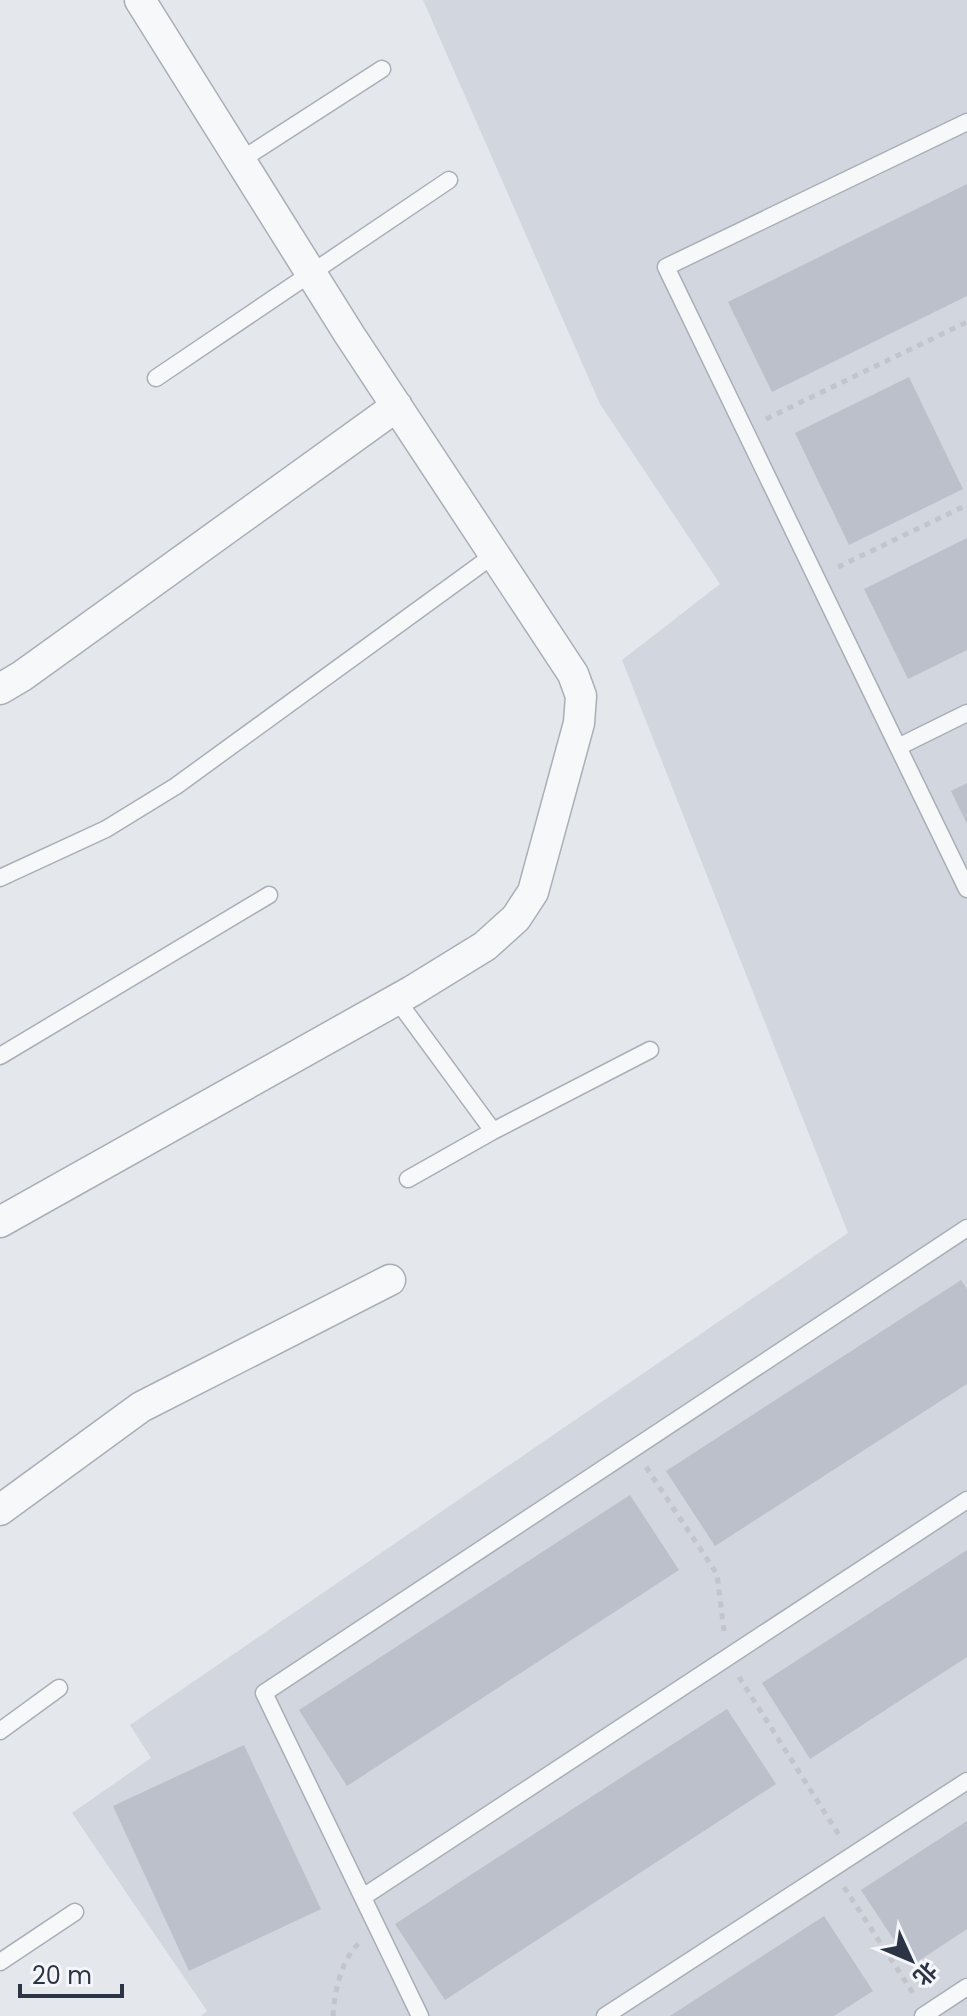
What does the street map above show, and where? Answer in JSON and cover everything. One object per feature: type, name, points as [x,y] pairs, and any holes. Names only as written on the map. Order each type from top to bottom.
[{"type":"street","points":[[0,1222],[397,1000],[485,946],[516,918],[533,892],[579,723],[581,696],[573,674],[311,273],[140,0]]},
{"type":"street","points":[[0,689],[35,667],[397,406]]},
{"type":"street","points":[[0,1510],[141,1407],[390,1280]]},
{"type":"lane","points":[[241,160],[382,69]]},
{"type":"lane","points":[[967,122],[666,267],[967,889]]},
{"type":"lane","points":[[156,378],[449,180]]},
{"type":"lane","points":[[0,878],[106,829],[176,786],[495,554]]},
{"type":"lane","points":[[898,747],[967,713]]},
{"type":"lane","points":[[0,1056],[269,895]]},
{"type":"lane","points":[[397,1000],[493,1131]]},
{"type":"lane","points":[[408,1179],[650,1050]]},
{"type":"lane","points":[[420,2016],[264,1693],[967,1228]]},
{"type":"lane","points":[[363,1897],[967,1500]]},
{"type":"lane","points":[[0,1731],[59,1688]]},
{"type":"lane","points":[[605,2016],[967,1781]]},
{"type":"lane","points":[[0,1962],[75,1912]]},
{"type":"lane","points":[[925,2015],[967,1987]]},
{"type":"path","points":[[744,430],[967,322]]},
{"type":"path","points":[[816,578],[967,505]]},
{"type":"path","points":[[832,1869],[925,2015]]},
{"type":"path","points":[[333,2016],[334,1996],[342,1969],[354,1948],[376,1925]]},
{"type":"shaded area","points":[[423,0],[967,0],[967,2016],[201,2016],[207,2011],[72,1813],[151,1758],[130,1725],[848,1233],[622,660],[720,584],[600,404]]},
{"type":"building","points":[[967,184],[967,296],[772,392],[728,302]]},
{"type":"building","points":[[909,377],[963,489],[849,545],[795,433]]},
{"type":"building","points":[[967,538],[967,650],[908,679],[864,589]]},
{"type":"building","points":[[967,783],[967,824],[951,791]]},
{"type":"building","points":[[961,1280],[967,1289],[967,1384],[715,1546],[666,1471]]},
{"type":"building","points":[[630,1495],[679,1570],[347,1786],[299,1710]]},
{"type":"building","points":[[967,1550],[967,1657],[810,1759],[762,1683]]},
{"type":"building","points":[[727,1709],[776,1784],[445,2000],[395,1924]]},
{"type":"building","points":[[244,1745],[321,1909],[189,1971],[113,1806]]},
{"type":"building","points":[[967,1821],[967,1929],[911,1966],[861,1890]]},
{"type":"building","points":[[824,1916],[873,1991],[834,2016],[670,2016]]}]
